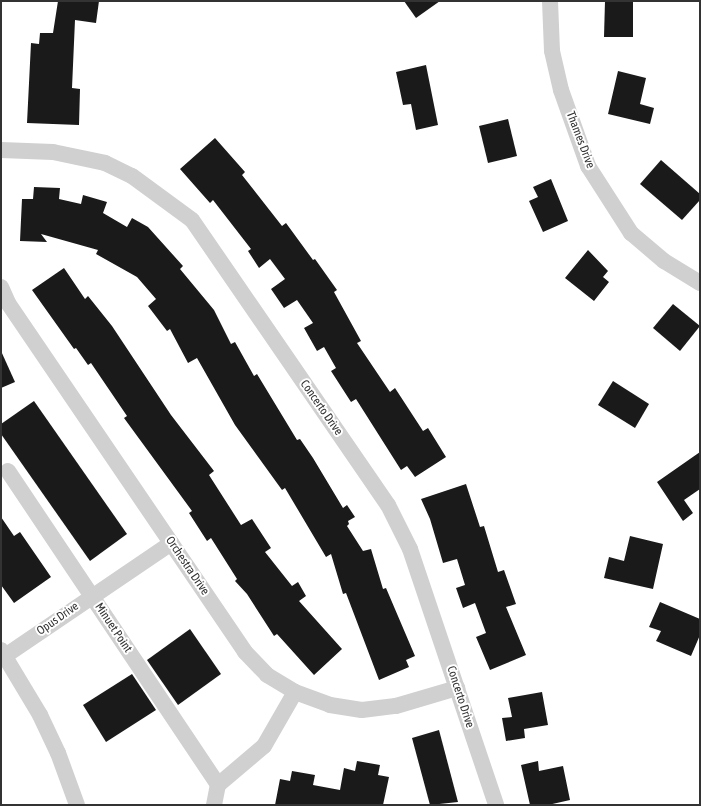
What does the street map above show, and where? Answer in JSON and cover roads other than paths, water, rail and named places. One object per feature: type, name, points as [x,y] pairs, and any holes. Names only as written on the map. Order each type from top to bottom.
[{"type":"street","name":"Thames Drive","points":[[550,1],[552,51],[561,90],[588,166],[631,233],[664,260],[700,283]]},
{"type":"street","name":"Concerto Drive","points":[[1,150],[53,152],[105,163],[132,176],[192,220],[388,505],[410,549],[496,805]]},
{"type":"street","name":"Orchestra Drive","points":[[1,287],[4,305],[171,543],[245,652],[267,675],[295,692],[330,705],[362,710],[396,706],[457,688]]},
{"type":"street","name":"Minuet Point","points":[[8,471],[218,785]]},
{"type":"street","name":"Opus Drive","points":[[3,653],[171,543]]},
{"type":"street","points":[[3,653],[40,715],[58,753],[77,805]]},
{"type":"street","points":[[214,805],[218,785],[264,746],[295,692]]}]
